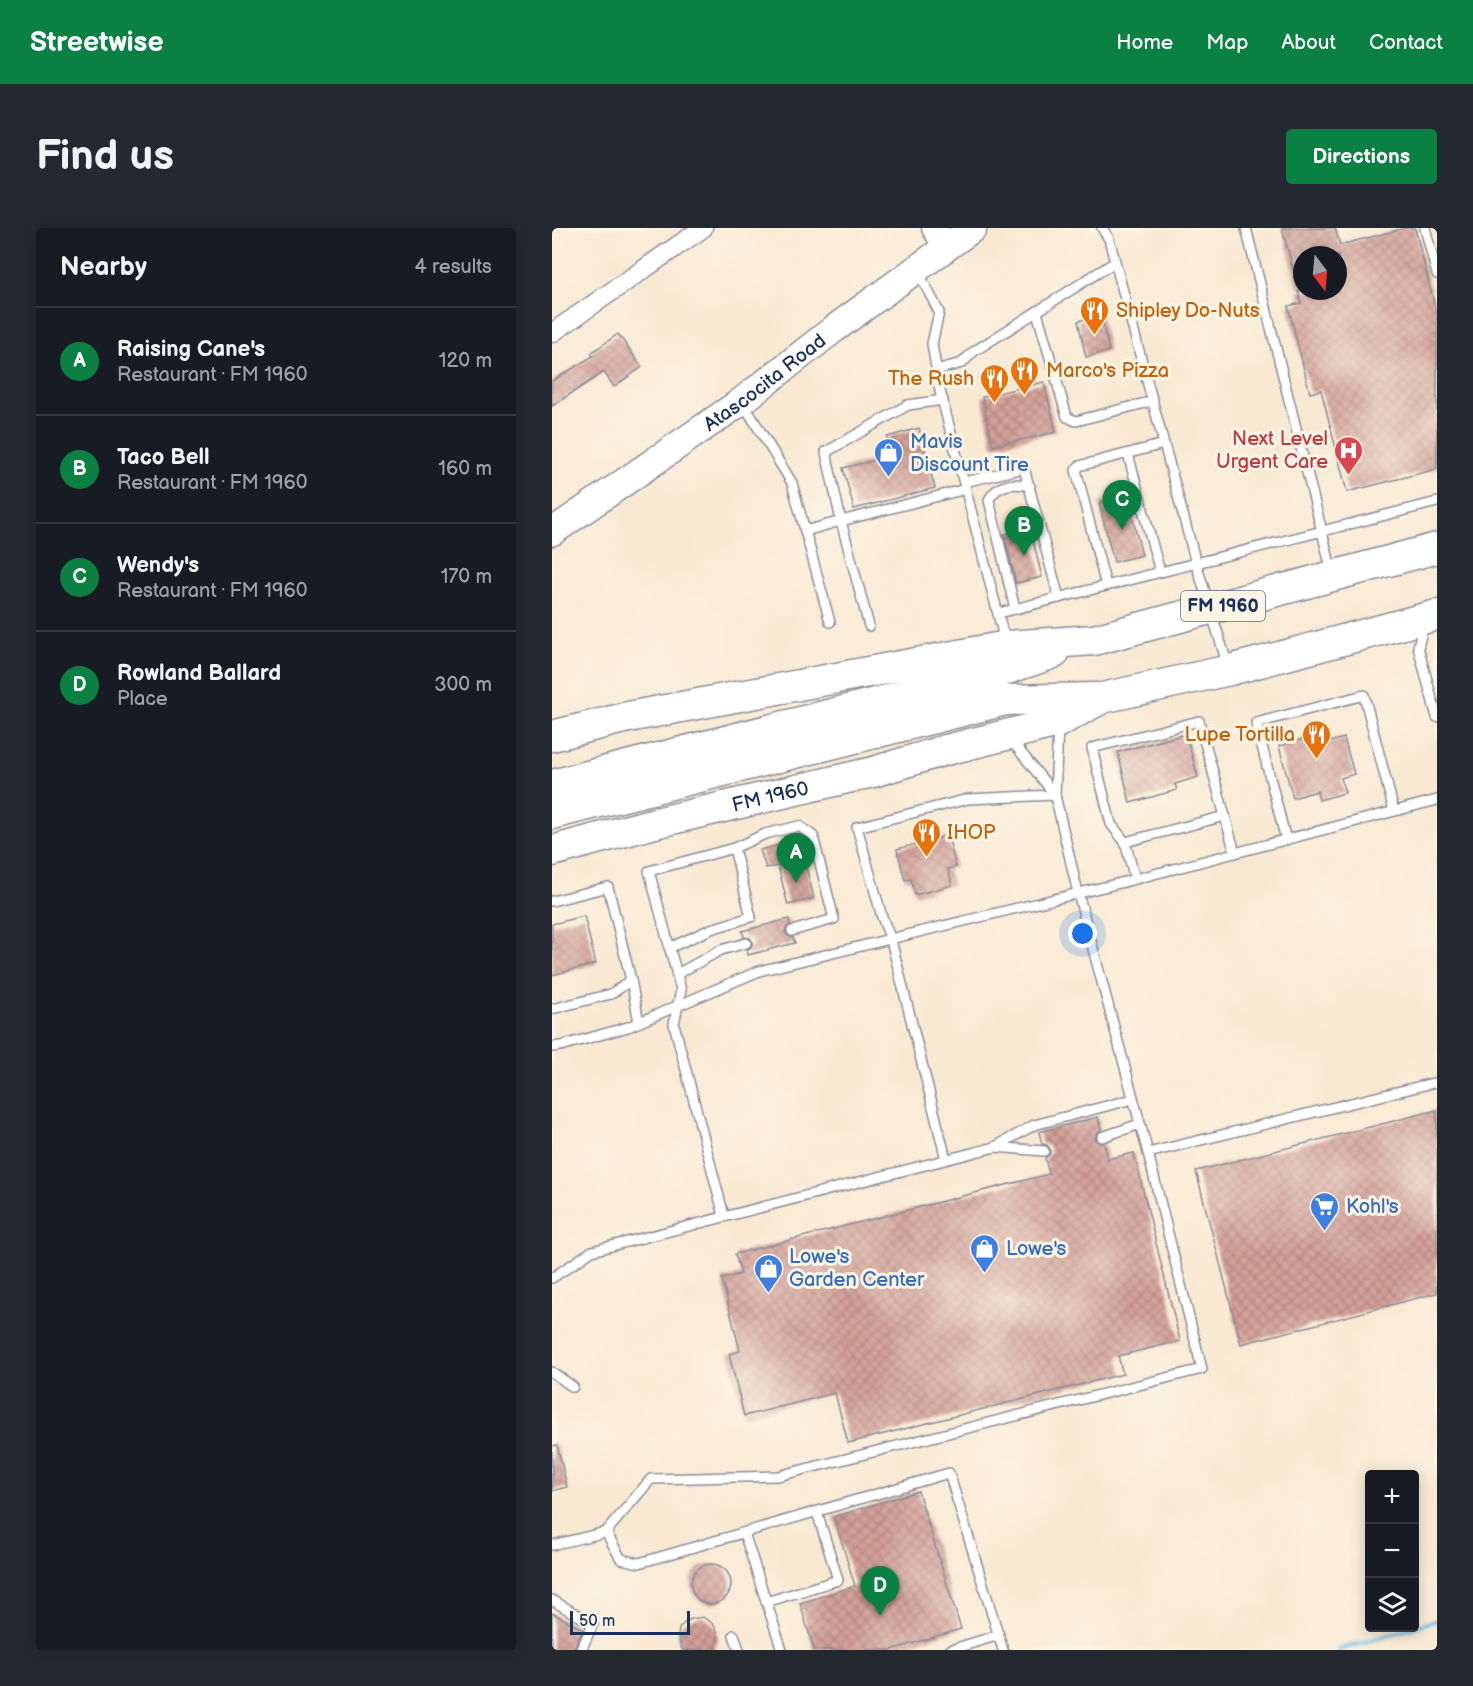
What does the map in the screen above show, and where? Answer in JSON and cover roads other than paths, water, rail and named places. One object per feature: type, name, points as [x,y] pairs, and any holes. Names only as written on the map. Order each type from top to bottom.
[{"type":"main road","name":"Atascocita Road","points":[[552,532],[742,401],[917,268],[940,238],[973,228]]},
{"type":"main road","name":"FM 1960","points":[[552,736],[628,717],[1006,646],[1094,640],[1437,548]]},
{"type":"main road","name":"FM 1960","points":[[552,851],[651,824],[873,772],[1058,722],[1102,698],[1413,626]]},
{"type":"main road","points":[[552,785],[1001,671],[1094,640]]},
{"type":"main road","points":[[552,814],[1006,700],[1102,698]]},
{"type":"street","points":[[552,333],[703,228]]},
{"type":"lane","points":[[1102,228],[1109,239],[1196,563],[1230,670]]},
{"type":"lane","points":[[1246,228],[1333,576]]},
{"type":"lane","points":[[1425,228],[1437,274]]},
{"type":"lane","points":[[936,370],[962,363],[973,351],[1115,261]]},
{"type":"lane","points":[[917,268],[939,312],[932,344],[936,370],[1006,646]]},
{"type":"lane","points":[[1037,312],[1067,417],[1076,421],[1153,401]]},
{"type":"lane","points":[[869,626],[841,521],[826,452],[908,405],[943,400]]},
{"type":"lane","points":[[742,401],[792,483],[830,622]]},
{"type":"lane","points":[[1106,586],[1076,470],[1079,466],[1164,444]]},
{"type":"lane","points":[[1128,454],[1160,572]]},
{"type":"lane","points":[[805,531],[1022,467],[1026,471],[1059,598]]},
{"type":"lane","points":[[1015,609],[989,500],[992,493],[999,488],[1015,484],[1030,486]]},
{"type":"lane","points":[[999,613],[1437,502]]},
{"type":"lane","points":[[1413,626],[1418,647]]},
{"type":"lane","points":[[1413,626],[1418,647],[1432,680],[1437,717]]},
{"type":"lane","points":[[1286,840],[1256,723],[1364,695],[1394,811]]},
{"type":"lane","points":[[1135,879],[1125,842],[1111,824],[1092,748],[1199,721],[1235,853]]},
{"type":"lane","points":[[552,1545],[606,1532],[651,1479],[778,1476],[1202,1369],[1148,1153],[1078,893],[1055,795],[1058,722]]},
{"type":"lane","points":[[1008,735],[1055,795]]},
{"type":"lane","points":[[946,1159],[891,940],[857,827],[968,799],[1055,795]]},
{"type":"lane","points":[[552,1047],[584,1040],[639,1022],[759,971],[1135,879],[1437,800]]},
{"type":"lane","points":[[1125,842],[1225,816]]},
{"type":"lane","points":[[724,1216],[674,1024],[681,990],[649,871],[734,848],[765,834],[799,826],[813,836],[834,919],[792,931]]},
{"type":"lane","points":[[669,948],[711,929],[751,917],[734,848]]},
{"type":"lane","points":[[552,902],[608,887],[639,1022]]},
{"type":"lane","points":[[677,974],[722,950],[746,943]]},
{"type":"lane","points":[[552,1009],[611,994],[631,980]]},
{"type":"lane","points":[[1148,1153],[1437,1082]]},
{"type":"lane","points":[[552,1278],[592,1251],[995,1147],[1034,1125],[1133,1099]]},
{"type":"lane","points":[[1102,1137],[1140,1124]]},
{"type":"lane","points":[[995,1147],[1044,1151]]},
{"type":"lane","points":[[552,1372],[573,1387]]},
{"type":"lane","points":[[606,1532],[621,1559],[639,1563],[949,1473],[1003,1650]]},
{"type":"lane","points":[[766,1602],[838,1580],[816,1512]]},
{"type":"lane","points":[[744,1533],[782,1650]]},
{"type":"lane","points":[[552,1600],[593,1624],[581,1650]]},
{"type":"lane","points":[[734,1635],[739,1650]]},
{"type":"lane","points":[[950,1650],[999,1635]]},
{"type":"waterway","points":[[1419,1625],[1437,1620]]},
{"type":"waterway","points":[[1338,1650],[1399,1632]]},
{"type":"place","name":"Shipley Do-Nuts","points":[[1095,336]]},
{"type":"place","name":"Marco's Pizza","points":[[1025,396]]},
{"type":"place","name":"The Rush","points":[[995,404]]},
{"type":"place","name":"Next Level Urgent Care","points":[[1349,476]]},
{"type":"place","name":"Mavis Discount Tire","points":[[889,478]]},
{"type":"place","name":"Wendy's","points":[[1122,530]]},
{"type":"place","name":"Taco Bell","points":[[1024,556]]},
{"type":"place","name":"Lupe Tortilla","points":[[1316,760]]},
{"type":"place","name":"IHOP","points":[[926,858]]},
{"type":"place","name":"Raising Cane's","points":[[796,883]]},
{"type":"place","name":"Kohl's","points":[[1325,1232]]},
{"type":"place","name":"Lowe's","points":[[985,1274]]},
{"type":"place","name":"Lowe's Garden Center","points":[[768,1294]]},
{"type":"place","name":"Rowland Ballard","points":[[880,1616]]}]
